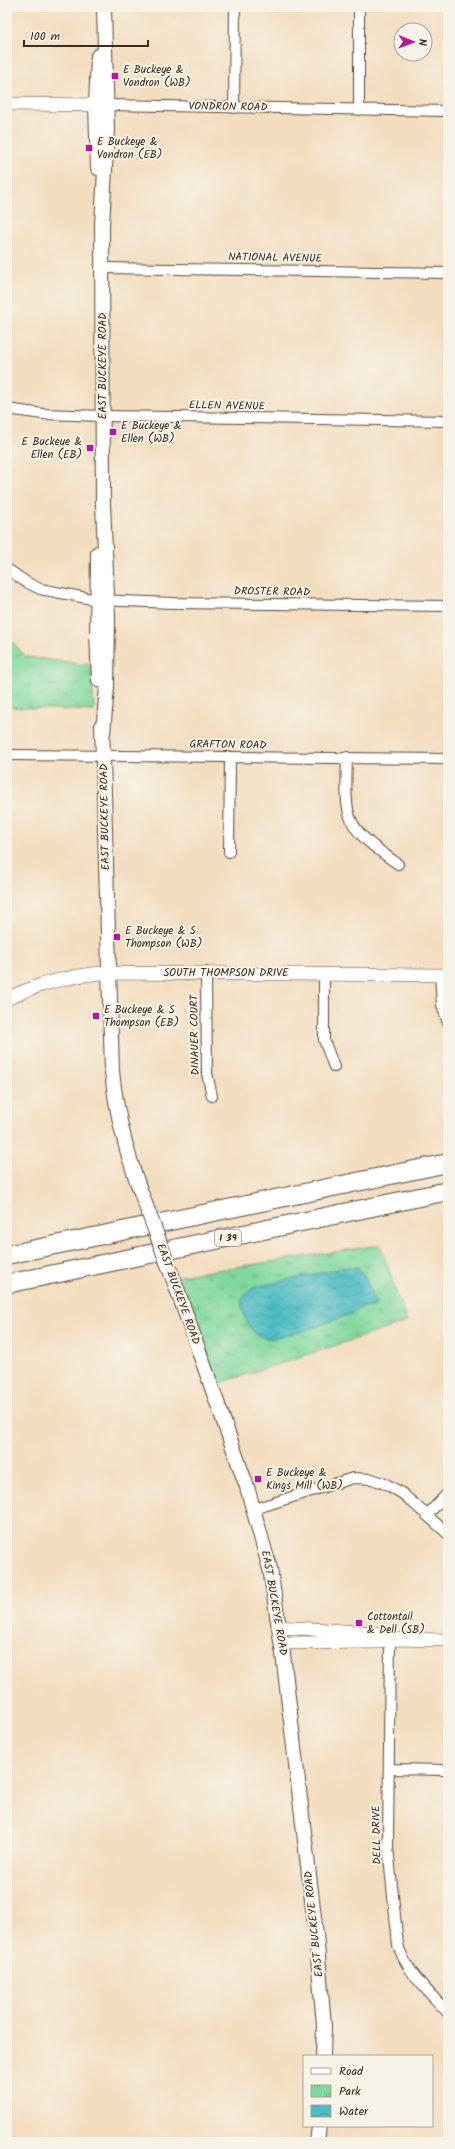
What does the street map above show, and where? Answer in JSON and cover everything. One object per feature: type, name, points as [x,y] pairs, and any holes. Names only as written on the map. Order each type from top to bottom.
[{"type":"highway","points":[[7,1255],[448,1163]]},
{"type":"highway","name":"I 39","points":[[7,1284],[448,1191]]},
{"type":"main road","name":"EAST BUCKEYE ROAD","points":[[103,7],[102,601],[107,688],[103,733],[107,901],[106,973],[102,1031],[106,1080],[115,1127],[125,1147],[177,1289],[254,1508],[270,1569],[281,1643],[316,1934],[324,2025],[323,2055]]},
{"type":"main road","points":[[317,2142],[319,2127]]},
{"type":"street","points":[[234,108],[235,7]]},
{"type":"street","points":[[359,7],[359,110]]},
{"type":"street","name":"VONDRON ROAD","points":[[7,104],[448,111]]},
{"type":"street","name":"NATIONAL AVENUE","points":[[102,268],[448,273]]},
{"type":"street","name":"ELLEN AVENUE","points":[[7,409],[43,414],[103,416],[448,421]]},
{"type":"street","name":"DROSTER ROAD","points":[[7,569],[26,582],[40,589],[102,601],[448,606]]},
{"type":"street","name":"GRAFTON ROAD","points":[[7,755],[448,759]]},
{"type":"street","points":[[229,852],[230,757]]},
{"type":"street","points":[[347,757],[346,800],[353,825],[367,842],[398,864]]},
{"type":"street","name":"SOUTH THOMPSON DRIVE","points":[[7,999],[23,991],[62,980],[106,973],[206,972],[444,975]]},
{"type":"street","name":"DINAUER COURT","points":[[206,972],[206,1073],[212,1096]]},
{"type":"street","points":[[324,974],[324,1040],[334,1067]]},
{"type":"street","points":[[444,975],[442,1005],[448,1023]]},
{"type":"street","points":[[254,1508],[353,1478],[362,1478],[380,1481],[396,1489],[448,1534]]},
{"type":"street","points":[[427,1515],[448,1493]]},
{"type":"street","points":[[278,1627],[378,1633],[390,1639]]},
{"type":"street","points":[[281,1643],[378,1642],[390,1639],[448,1640]]},
{"type":"street","name":"DELL DRIVE","points":[[390,1639],[388,1847],[398,1945],[403,1960],[411,1972],[448,2013]]},
{"type":"street","points":[[389,1769],[448,1770]]},
{"type":"green space","points":[[7,636],[26,657],[92,665],[94,711],[7,707]]},
{"type":"green space","points":[[380,1245],[407,1322],[217,1384],[178,1276]]},
{"type":"water","points":[[348,1267],[358,1267],[366,1278],[373,1299],[377,1302],[374,1307],[361,1307],[354,1313],[309,1329],[272,1338],[259,1336],[251,1329],[241,1302],[245,1294],[255,1287]]},
{"type":"place","name":"E Buckeye & Vondron (WB)","points":[[115,76]]},
{"type":"place","name":"E Buckeye & Vondron (EB)","points":[[89,148]]},
{"type":"place","name":"E Buckeye & Ellen (WB)","points":[[113,432]]},
{"type":"place","name":"E Buckeye & Ellen (EB)","points":[[90,448]]},
{"type":"place","name":"E Buckeye & S Thompson (WB)","points":[[117,937]]},
{"type":"place","name":"E Buckeye & S Thompson (EB)","points":[[96,1016]]},
{"type":"place","name":"E Buckeye & Kings Mill (WB)","points":[[258,1479]]},
{"type":"place","name":"Cottontail & Dell (SB)","points":[[359,1623]]}]
